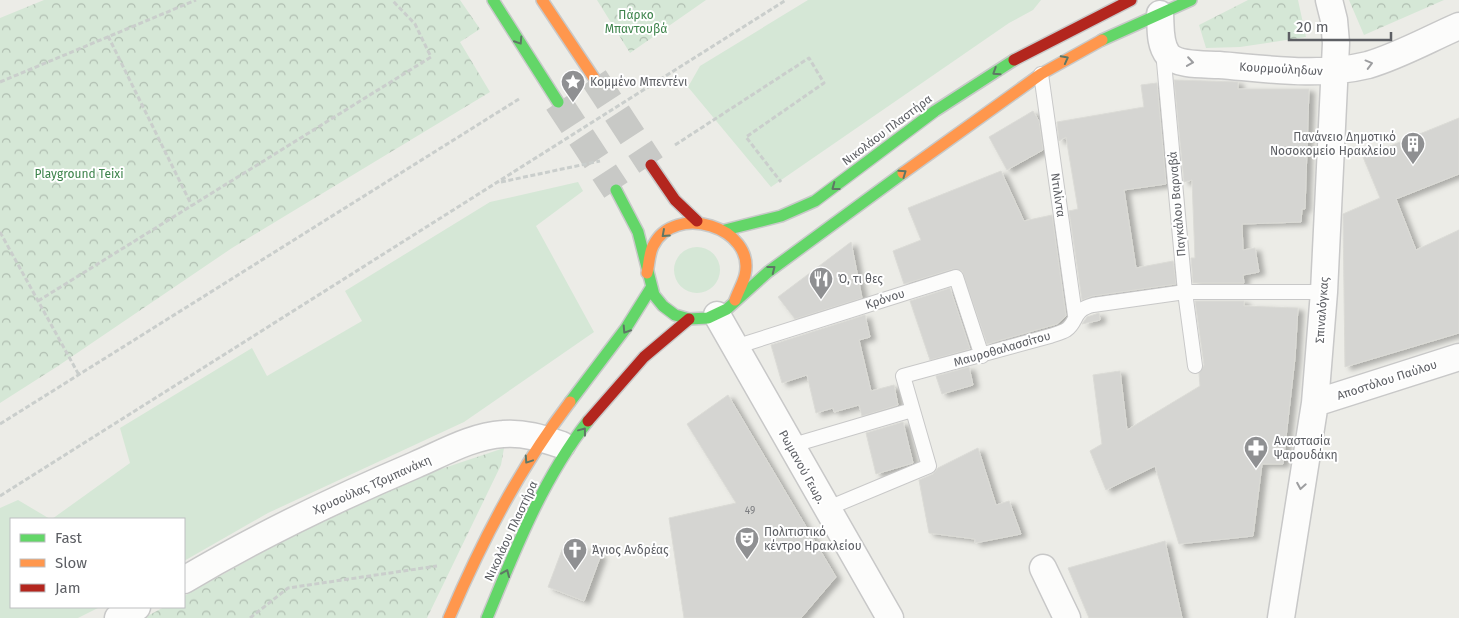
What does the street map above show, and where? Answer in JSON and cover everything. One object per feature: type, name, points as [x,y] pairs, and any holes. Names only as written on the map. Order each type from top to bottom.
[{"type":"main road","points":[[492,0],[558,102]]},
{"type":"main road","points":[[542,0],[594,78]]},
{"type":"main road","name":"Νικολάου Πλαστήρα","points":[[725,230],[760,222],[799,209],[834,188],[935,111],[1014,60],[1131,0]]},
{"type":"main road","points":[[616,190],[638,232],[645,256],[649,283],[663,306],[675,314],[689,319],[708,318],[726,308],[768,272],[847,213],[1041,74],[1079,51],[1191,0]]},
{"type":"main road","points":[[651,165],[675,200],[697,221]]},
{"type":"main road","points":[[649,283],[650,254],[661,236],[678,225],[697,221],[707,222],[725,230],[737,242],[745,263],[745,280],[726,308]]},
{"type":"main road","name":"Νικολάου Πλαστήρα","points":[[449,618],[503,501],[542,438],[620,340],[649,283]]},
{"type":"main road","name":"Νικολάου Πλαστήρα","points":[[487,618],[537,502],[570,447],[646,355],[689,319]]},
{"type":"street","name":"Σπιναλόγκας","points":[[1281,618],[1315,403],[1324,292],[1335,70],[1335,31],[1329,0]]},
{"type":"street","points":[[1160,14],[1162,41]]},
{"type":"street","name":"Κουρμούληδων","points":[[1162,41],[1171,58],[1190,62],[1288,71],[1335,70],[1377,62],[1459,26]]},
{"type":"street","name":"Ρωμανού Γεωρ.","points":[[726,308],[735,347],[890,618]]},
{"type":"street","name":"Αποστόλου Παύλου","points":[[1315,403],[1459,357]]},
{"type":"street","name":"Χρυσούλας Τζομπανάκη","points":[[185,579],[293,521],[358,489],[472,440],[504,433],[542,438],[570,447]]},
{"type":"street","points":[[1042,568],[1067,618]]},
{"type":"street","points":[[118,618],[135,608]]},
{"type":"lane","name":"Παγκάλου Βαρναβά","points":[[1162,41],[1185,292],[1195,366]]},
{"type":"lane","name":"Ντιλίντα","points":[[1041,74],[1075,315]]},
{"type":"lane","name":"Κρόνου","points":[[735,347],[956,277],[982,356]]},
{"type":"lane","name":"Μαυροθαλασσίτου","points":[[826,509],[929,466],[903,376],[982,356],[1067,329],[1075,315],[1085,306],[1185,292],[1324,292]]},
{"type":"lane","points":[[790,446],[912,410]]},
{"type":"path","points":[[0,82],[196,0]]},
{"type":"path","points":[[38,301],[431,57],[415,24],[392,0]]},
{"type":"path","points":[[0,496],[786,0]]},
{"type":"path","points":[[108,36],[192,206]]},
{"type":"path","points":[[674,145],[808,58],[824,83],[746,137],[781,181],[799,209]]},
{"type":"path","points":[[0,424],[522,98]]},
{"type":"path","points":[[498,183],[609,159]]},
{"type":"path","points":[[0,232],[78,375]]},
{"type":"path","points":[[250,618],[288,588],[442,565]]},
{"type":"green space","name":"Playground Teixi","points":[[44,0],[460,0],[480,29],[460,42],[490,92],[232,248],[0,403],[0,18]]},
{"type":"green space","name":"Πάρκο Μπαντουβά","points":[[597,0],[706,0],[630,53]]},
{"type":"green space","points":[[808,0],[1041,0],[1033,10],[1009,23],[771,187],[688,87],[700,66]]},
{"type":"green space","points":[[1248,0],[1298,0],[1306,37],[1240,47],[1206,48],[1199,25]]},
{"type":"green space","points":[[1349,0],[1444,0],[1364,35]]},
{"type":"green space","points":[[578,182],[583,191],[536,226],[594,332],[464,422],[268,513],[185,560],[185,518],[53,518],[130,463],[120,428],[252,348],[267,376],[362,321],[345,291],[490,202]]},
{"type":"green space","points":[[697,247],[710,251],[716,257],[720,270],[716,283],[710,289],[697,293],[684,289],[678,283],[674,270],[678,257],[684,251]]},
{"type":"green space","points":[[504,448],[501,465],[427,618],[144,618],[162,608],[185,608],[185,595],[292,536],[429,473]]},
{"type":"green space","points":[[18,500],[48,518],[10,518],[10,608],[98,608],[78,618],[0,618],[0,508]]},
{"type":"building","points":[[1174,80],[1238,82],[1238,89],[1309,89],[1305,209],[1302,209],[1301,222],[1242,224],[1243,250],[1255,248],[1259,272],[1243,275],[1244,283],[1193,283],[1191,258],[1195,258],[1192,180],[1184,182]]},
{"type":"building","points":[[1157,83],[1166,184],[1124,190],[1136,268],[1173,261],[1176,284],[1092,296],[1082,300],[1069,211],[1078,209],[1066,137],[1059,141],[1057,122],[1144,107],[1141,85]]},
{"type":"building","points":[[1033,111],[1039,121],[1043,150],[1007,170],[989,137]]},
{"type":"building","points":[[1459,118],[1459,174],[1396,199],[1416,250],[1459,230],[1459,333],[1345,367],[1343,214],[1380,198],[1363,157]]},
{"type":"building","points":[[1001,171],[1024,221],[1052,215],[1066,316],[1057,324],[987,344],[962,271],[953,269],[904,284],[893,251],[921,240],[908,208]]},
{"type":"building","points":[[851,242],[862,298],[795,319],[778,297]]},
{"type":"building","points":[[950,288],[970,349],[930,360],[910,301]]},
{"type":"building","points":[[1195,301],[1244,301],[1244,306],[1298,308],[1295,358],[1283,464],[1262,464],[1253,536],[1179,544],[1155,466],[1106,490],[1090,451],[1102,444],[1093,375],[1120,371],[1127,430],[1200,386],[1199,373],[1204,365]]},
{"type":"building","points":[[1099,313],[1100,320],[1082,324],[1087,317]]},
{"type":"building","points":[[865,315],[870,337],[859,340],[871,391],[894,385],[898,405],[862,416],[859,405],[834,412],[833,408],[816,413],[807,375],[782,383],[771,345]]},
{"type":"building","points":[[969,367],[973,385],[942,394],[936,376]]},
{"type":"building","points":[[728,395],[836,577],[801,618],[684,618],[669,518],[736,503],[687,424]]},
{"type":"building","points":[[903,422],[913,463],[876,474],[866,433]]},
{"type":"building","points":[[978,448],[996,505],[1009,501],[1021,534],[975,543],[975,539],[929,533],[919,480]]},
{"type":"building","points":[[1165,541],[1182,618],[1089,618],[1068,568]]},
{"type":"building","name":"Άγιος Ανδρέας","points":[[565,542],[601,555],[584,601],[548,587]]},
{"type":"tunnel","points":[[594,78],[651,165]]},
{"type":"tunnel","points":[[558,102],[616,190]]},
{"type":"traffic: fast","points":[[493,0],[558,102]]},
{"type":"traffic: fast","points":[[1102,40],[1191,0]]},
{"type":"traffic: fast","points":[[725,230],[781,216],[815,201],[935,111],[1014,60]]},
{"type":"traffic: fast","points":[[616,190],[638,232],[654,295],[663,306],[675,315],[689,319],[708,318],[727,309],[768,272],[903,173]]},
{"type":"traffic: fast","points":[[570,402],[626,328],[651,288]]},
{"type":"traffic: fast","points":[[487,618],[519,541],[543,491],[588,421]]},
{"type":"traffic: slow","points":[[542,0],[594,78]]},
{"type":"traffic: slow","points":[[903,173],[1041,74],[1102,40]]},
{"type":"traffic: slow","points":[[647,273],[653,246],[663,233],[678,225],[694,223],[711,226],[726,233],[738,244],[745,258],[745,275],[735,300]]},
{"type":"traffic: slow","points":[[449,618],[488,533],[518,479],[570,402]]},
{"type":"traffic: jam","points":[[1014,60],[1131,0]]},
{"type":"traffic: jam","points":[[651,165],[675,200],[697,221]]},
{"type":"traffic: jam","points":[[588,421],[644,357],[689,319]]},
{"type":"place","name":"Κομμένο Μπεντένι","points":[[573,103]]},
{"type":"place","name":"Πανάνειο Δημοτικό Νοσοκομείο Ηρακλείου","points":[[1413,165]]},
{"type":"place","name":"Ό, τι θες","points":[[821,300]]},
{"type":"place","name":"Αναστασία Ψαρουδάκη","points":[[1256,469]]},
{"type":"place","name":"Πολιτιστικό κέντρο Ηρακλείου","points":[[747,560]]},
{"type":"place","name":"Άγιος Ανδρέας","points":[[575,571]]}]
